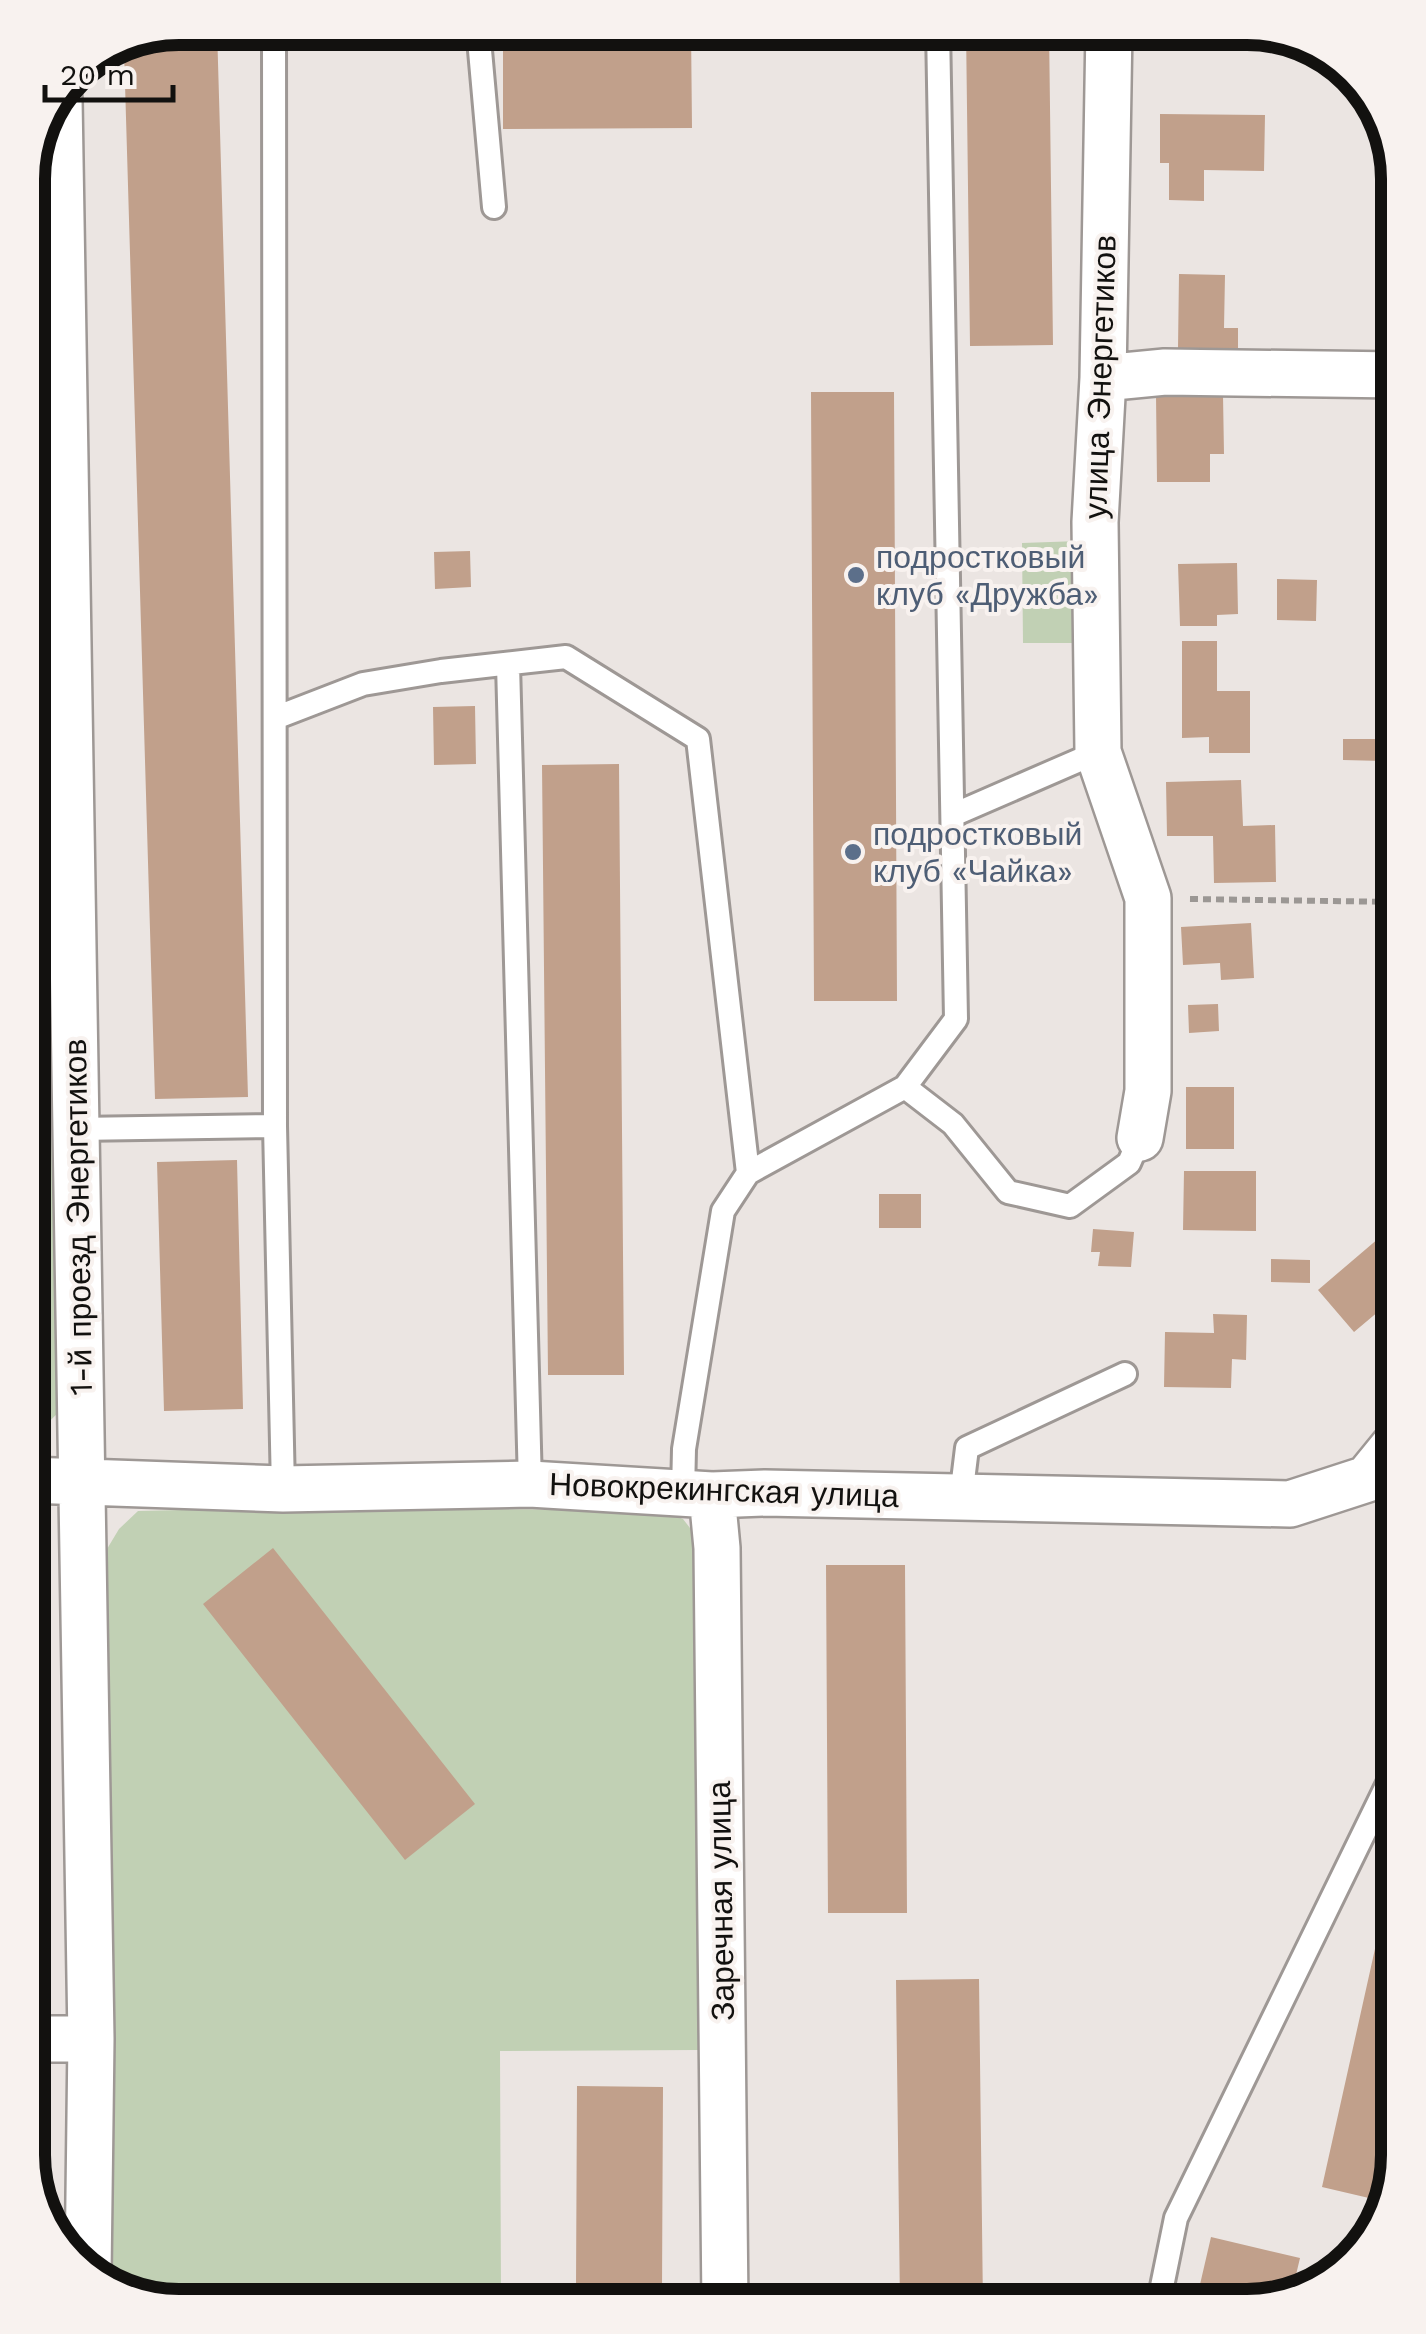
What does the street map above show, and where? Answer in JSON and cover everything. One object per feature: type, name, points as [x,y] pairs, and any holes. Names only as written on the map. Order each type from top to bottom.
[{"type":"street","name":"улица Энергетиков","points":[[1109,45],[1103,378],[1095,522],[1098,752],[1148,898],[1148,1091],[1140,1138]]},
{"type":"street","name":"1-й проезд Энергетиков","points":[[60,118],[91,2038],[88,2253]]},
{"type":"street","points":[[1103,378],[1165,372],[1381,376]]},
{"type":"street","name":"Новокрекингская улица","points":[[45,1481],[283,1488],[530,1484],[698,1494],[1290,1504],[1367,1479],[1381,1462]]},
{"type":"street","name":"Заречная улица","points":[[698,1494],[717,1548],[725,2289]]},
{"type":"street","points":[[45,2039],[91,2038]]},
{"type":"lane","points":[[274,45],[275,1126],[283,1488]]},
{"type":"lane","points":[[480,45],[494,208]]},
{"type":"lane","points":[[698,1494],[684,1449],[722,1211],[748,1173],[905,1087],[956,1019],[938,45]]},
{"type":"lane","points":[[275,718],[363,684],[566,657],[698,739],[748,1173]]},
{"type":"lane","points":[[508,664],[530,1484]]},
{"type":"lane","points":[[953,815],[1098,752]]},
{"type":"lane","points":[[905,1087],[953,1124],[1008,1192],[1070,1206],[1129,1162],[1140,1138]]},
{"type":"lane","points":[[77,1129],[275,1126]]},
{"type":"lane","points":[[961,1497],[967,1448],[1125,1374]]},
{"type":"lane","points":[[1161,2289],[1176,2218],[1381,1798]]},
{"type":"path","points":[[1148,898],[1381,902]]},
{"type":"green space","points":[[45,285],[60,1411],[45,1426]]},
{"type":"green space","points":[[1079,541],[1081,643],[1023,643],[1022,543]]},
{"type":"green space","points":[[661,1510],[683,1519],[704,1546],[698,2050],[500,2051],[501,2289],[170,2289],[136,2282],[101,2264],[101,1559],[119,1529],[138,1511]]},
{"type":"building","points":[[217,45],[248,1097],[155,1099],[124,56],[153,48]]},
{"type":"building","points":[[503,45],[691,45],[692,128],[503,129]]},
{"type":"building","points":[[966,45],[1049,45],[1053,345],[970,346]]},
{"type":"building","points":[[1160,114],[1265,115],[1264,171],[1204,170],[1204,201],[1169,200],[1169,163],[1160,163]]},
{"type":"building","points":[[1179,274],[1225,275],[1224,328],[1238,328],[1238,349],[1178,348]]},
{"type":"building","points":[[811,392],[894,392],[897,1001],[814,1001]]},
{"type":"building","points":[[1156,395],[1223,395],[1224,454],[1210,454],[1210,482],[1157,482]]},
{"type":"building","points":[[470,551],[471,587],[435,589],[434,552]]},
{"type":"building","points":[[1237,563],[1238,614],[1217,615],[1217,626],[1180,626],[1178,564]]},
{"type":"building","points":[[1277,579],[1317,580],[1316,621],[1277,620]]},
{"type":"building","points":[[1182,641],[1217,641],[1217,691],[1250,691],[1250,753],[1209,753],[1209,737],[1182,738]]},
{"type":"building","points":[[475,706],[476,764],[434,765],[433,707]]},
{"type":"building","points":[[1343,739],[1381,739],[1381,761],[1343,760]]},
{"type":"building","points":[[619,764],[624,1375],[548,1375],[542,765]]},
{"type":"building","points":[[1241,780],[1243,826],[1275,825],[1276,882],[1214,883],[1213,836],[1167,836],[1166,782]]},
{"type":"building","points":[[1251,923],[1254,978],[1221,980],[1220,963],[1183,965],[1181,927]]},
{"type":"building","points":[[1218,1004],[1219,1031],[1189,1033],[1188,1005]]},
{"type":"building","points":[[1186,1087],[1234,1087],[1234,1149],[1186,1149]]},
{"type":"building","points":[[237,1160],[243,1409],[164,1411],[157,1162]]},
{"type":"building","points":[[1184,1171],[1256,1171],[1256,1231],[1183,1230]]},
{"type":"building","points":[[879,1194],[921,1194],[921,1228],[879,1228]]},
{"type":"building","points":[[1093,1229],[1134,1232],[1131,1267],[1098,1266],[1100,1252],[1091,1252]]},
{"type":"building","points":[[1381,1236],[1381,1309],[1354,1332],[1318,1290]]},
{"type":"building","points":[[1271,1259],[1310,1260],[1310,1283],[1271,1282]]},
{"type":"building","points":[[1213,1314],[1247,1315],[1246,1360],[1232,1359],[1231,1388],[1164,1387],[1165,1332],[1214,1333]]},
{"type":"building","points":[[273,1548],[475,1804],[405,1860],[203,1604]]},
{"type":"building","points":[[826,1565],[905,1565],[907,1913],[828,1913]]},
{"type":"building","points":[[1381,1922],[1380,2173],[1373,2199],[1322,2187]]},
{"type":"building","points":[[979,1979],[983,2289],[900,2289],[896,1980]]},
{"type":"building","points":[[577,2086],[663,2087],[662,2286],[576,2286]]},
{"type":"building","points":[[1211,2237],[1300,2258],[1295,2279],[1282,2284],[1199,2289]]},
{"type":"place","name":"подростковый клуб «Дружба»","points":[[856,575]]},
{"type":"place","name":"подростковый клуб «Чайка»","points":[[853,852]]}]
